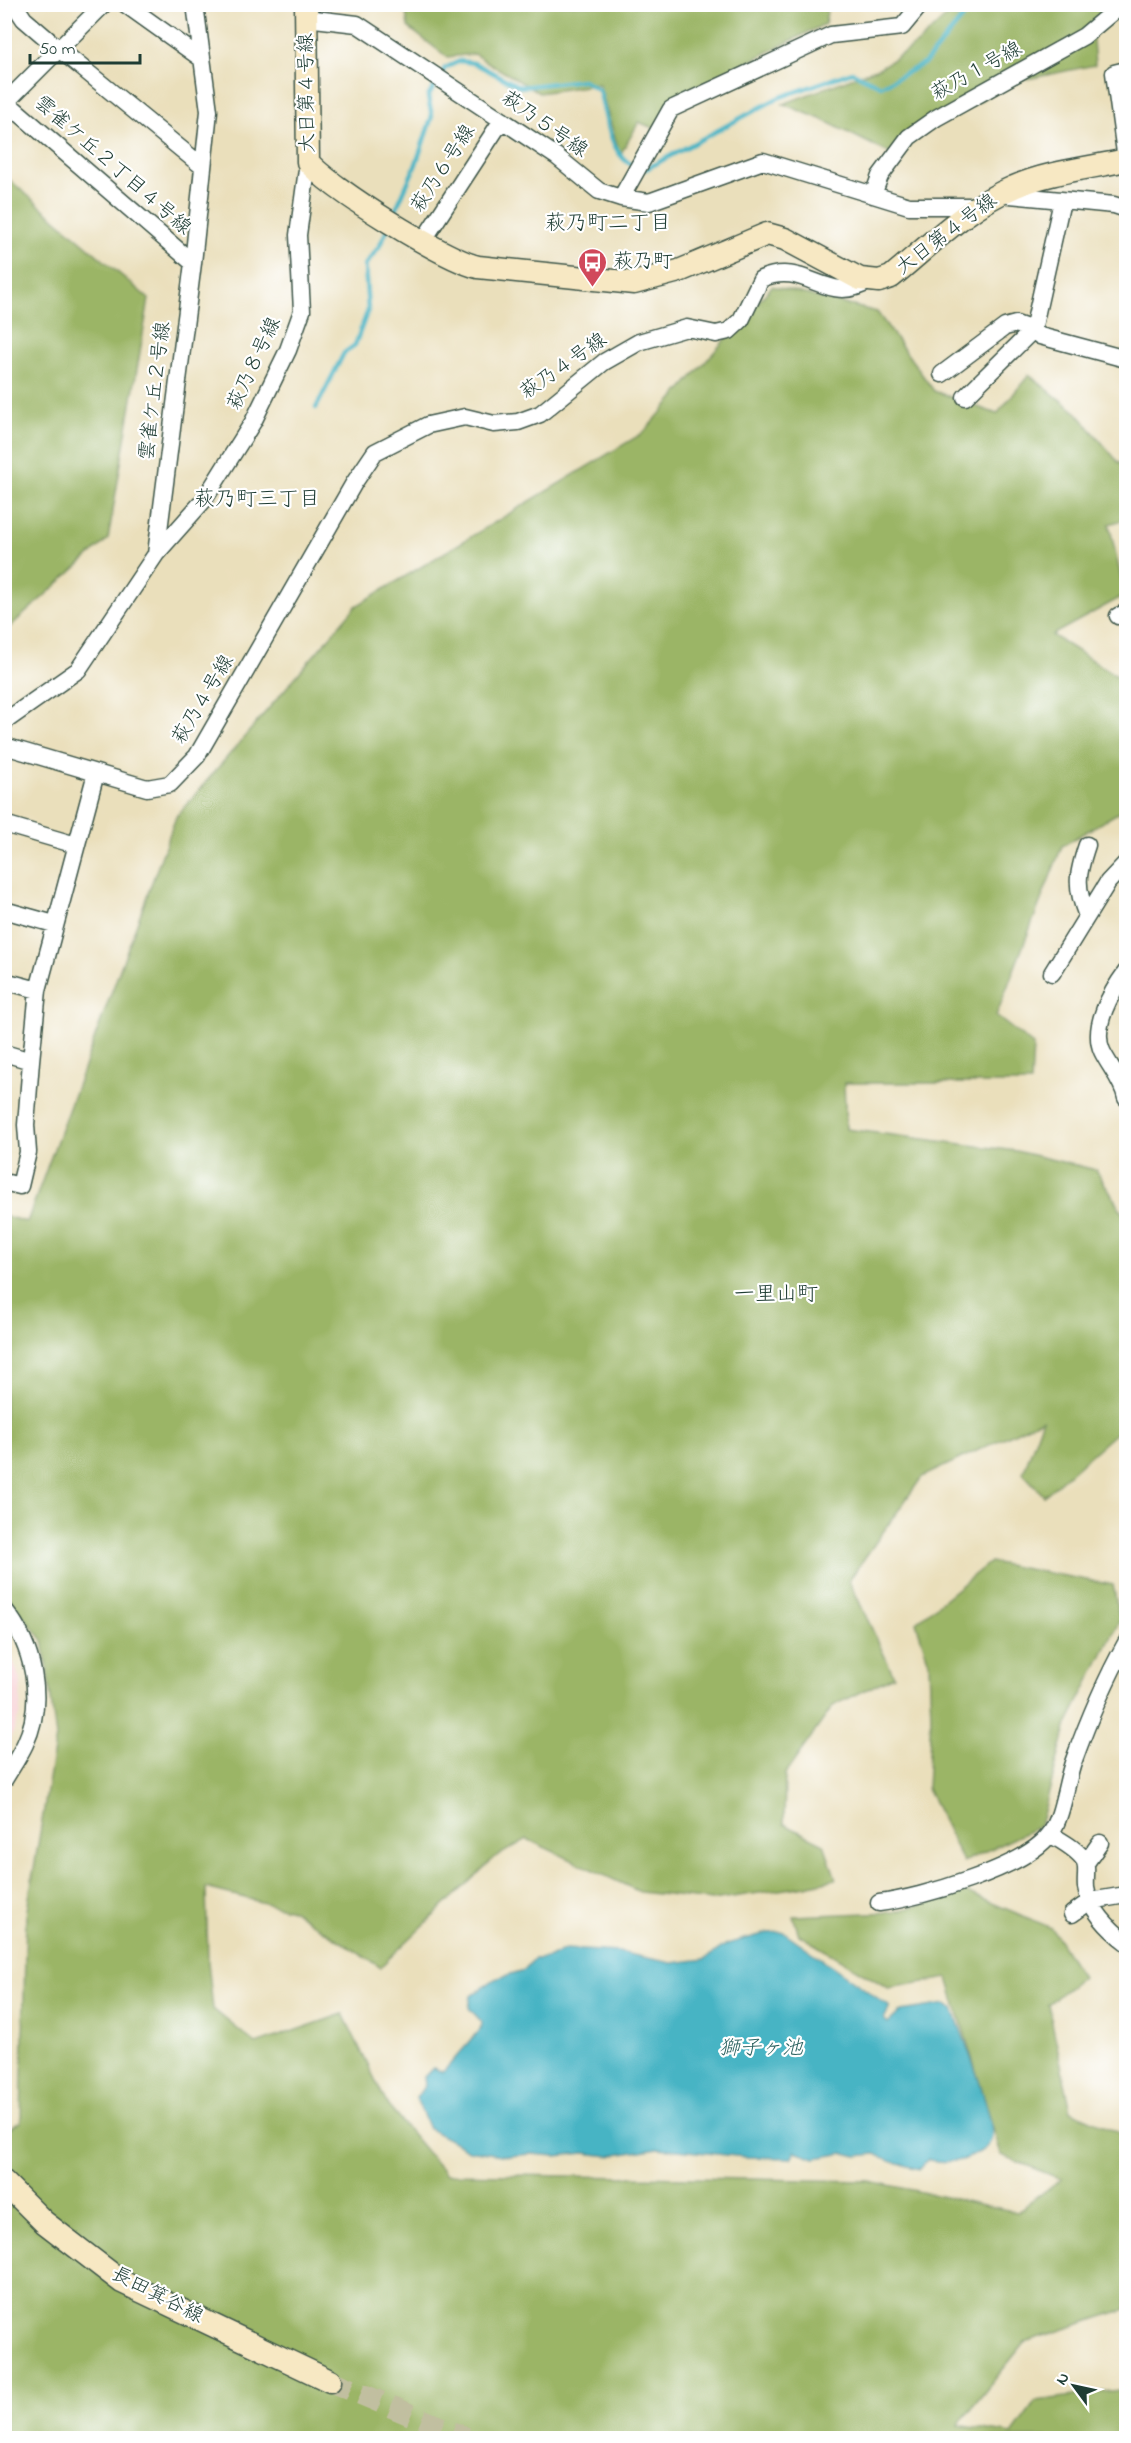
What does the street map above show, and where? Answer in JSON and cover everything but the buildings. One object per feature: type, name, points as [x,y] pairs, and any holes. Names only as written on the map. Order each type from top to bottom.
[{"type":"street","points":[[14,4],[24,19],[203,167]]},
{"type":"street","points":[[5,101],[104,4]]},
{"type":"street","points":[[125,4],[202,59]]},
{"type":"street","name":"雲雀ケ丘２号線","points":[[4,722],[78,670],[156,554],[193,263],[208,111],[195,4]]},
{"type":"street","points":[[621,198],[671,109],[831,35],[902,27],[921,4]]},
{"type":"street","name":"萩乃１号線","points":[[873,195],[880,176],[909,137],[936,118],[1084,36],[1122,4]]},
{"type":"street","name":"萩乃５号線","points":[[306,11],[357,24],[556,156],[599,191],[621,198],[649,202],[763,161],[909,206],[988,200],[1062,201],[1114,205],[1126,209]]},
{"type":"street","name":"大日第４号線","points":[[306,11],[308,162],[344,191],[423,241],[462,263],[478,267],[634,284],[679,271],[767,234],[785,239],[860,279],[869,281],[891,277],[988,200],[1033,181],[1126,160]]},
{"type":"street","points":[[1120,71],[1126,160]]},
{"type":"street","name":"雲雀ケ丘２丁目４号線","points":[[5,101],[193,263]]},
{"type":"street","name":"萩乃６号線","points":[[423,241],[502,120]]},
{"type":"street","name":"萩乃８号線","points":[[156,554],[204,500],[253,422],[288,350],[302,310],[298,235],[308,162]]},
{"type":"street","points":[[965,397],[1033,330],[1062,201]]},
{"type":"street","name":"萩乃４号線","points":[[96,773],[147,788],[170,784],[197,756],[354,483],[375,452],[428,425],[465,417],[494,424],[518,422],[540,414],[594,369],[639,342],[687,328],[716,334],[729,331],[741,320],[761,279],[774,273],[789,272],[840,291],[858,288],[869,281]]},
{"type":"street","points":[[942,374],[1005,327],[1016,324],[1033,330],[1040,336],[1126,359]]},
{"type":"street","points":[[4,744],[96,773],[38,990],[26,1125],[28,1152],[20,1186],[4,1182]]},
{"type":"street","points":[[4,824],[76,844]]},
{"type":"street","points":[[1087,844],[1078,873],[1078,892],[1087,916]]},
{"type":"street","points":[[1052,973],[1108,882],[1126,863]]},
{"type":"street","points":[[4,910],[54,924]]},
{"type":"street","points":[[1126,972],[1108,997],[1101,1025],[1100,1048],[1126,1098]]},
{"type":"street","points":[[4,981],[38,990]]},
{"type":"street","points":[[4,1053],[31,1060]]},
{"type":"street","points":[[4,1609],[14,1621],[32,1658],[34,1692],[33,1719],[26,1743],[4,1780]]},
{"type":"street","points":[[879,1903],[913,1899],[957,1885],[1021,1857],[1050,1834],[1073,1761],[1115,1662],[1126,1643]]},
{"type":"street","points":[[1050,1834],[1082,1857],[1086,1863],[1086,1884],[1090,1901],[1106,1923],[1126,1942]]},
{"type":"street","points":[[1086,1863],[1100,1843]]},
{"type":"street","points":[[1072,1914],[1090,1901],[1126,1895]]},
{"type":"street","name":"長田箕谷線","points":[[4,2182],[44,2222],[122,2282],[330,2381]]},
{"type":"shaded area","points":[[5,1639],[21,1682],[20,1713],[5,1755]]},
{"type":"green space","points":[[405,5],[828,5],[825,24],[677,97],[655,129],[639,122],[620,155],[599,84],[539,93],[474,54],[447,57],[408,27]]},
{"type":"green space","points":[[958,5],[1126,5],[1126,15],[1092,28],[1095,65],[1013,82],[917,135],[895,156],[823,120],[783,104],[881,67],[917,44]]},
{"type":"green space","points":[[5,176],[149,299],[108,539],[5,631]]},
{"type":"green space","points":[[772,286],[877,312],[934,391],[997,414],[1029,375],[1077,413],[1119,463],[1126,462],[1126,519],[1109,524],[1125,595],[1052,635],[1126,682],[1126,808],[1062,846],[996,1016],[1033,1045],[1031,1083],[844,1083],[846,1129],[1016,1151],[1096,1170],[1126,1218],[1126,1424],[1044,1496],[1023,1473],[1043,1419],[922,1477],[849,1580],[894,1676],[833,1706],[785,1774],[784,1824],[824,1844],[836,1879],[806,1886],[712,1900],[640,1892],[527,1839],[494,1858],[380,1967],[292,1910],[206,1888],[208,1962],[213,2009],[256,2044],[343,2014],[388,2106],[445,2174],[869,2181],[1017,2212],[1061,2179],[1001,2155],[948,1978],[888,1988],[799,1935],[793,1916],[894,1912],[966,1892],[1052,1928],[1082,1977],[1048,2004],[1071,2111],[1126,2136],[1126,2309],[1025,2342],[958,2425],[1012,2434],[1036,2401],[1126,2389],[1126,2433],[1117,2438],[5,2438],[5,2132],[21,2121],[26,1916],[56,1737],[43,1640],[5,1594],[4,1216],[27,1222],[176,817],[356,606],[643,433]]},
{"type":"green space","points":[[990,1562],[1113,1585],[1120,1620],[1067,1724],[1040,1826],[963,1862],[927,1788],[931,1718],[929,1663],[916,1622]]},
{"type":"water","name":"獅子ヶ池","points":[[784,1932],[890,2007],[884,2019],[888,2023],[901,2011],[946,2004],[953,2008],[988,2111],[992,2137],[983,2150],[961,2160],[949,2162],[928,2160],[920,2169],[876,2154],[857,2156],[845,2153],[815,2158],[795,2151],[791,2158],[746,2157],[658,2148],[610,2156],[584,2153],[556,2156],[531,2154],[508,2156],[469,2150],[429,2129],[416,2098],[425,2085],[424,2077],[433,2068],[443,2072],[480,2030],[481,2021],[469,2008],[471,1996],[495,1979],[524,1970],[534,1959],[548,1958],[565,1949],[618,1952],[672,1963],[705,1959],[727,1944],[767,1933]]},
{"type":"waterway","points":[[643,168],[646,169],[778,98],[852,72],[881,86],[925,63],[974,4]]},
{"type":"waterway","points":[[392,218],[416,164],[432,116],[428,97],[445,68],[460,61],[474,63],[520,87],[583,80],[599,90],[614,144],[619,154],[635,166]]},
{"type":"waterway","points":[[316,408],[344,353],[355,345],[368,310],[365,265],[379,247],[388,228]]},
{"type":"tunnel","points":[[330,2381],[466,2438]]},
{"type":"place","name":"萩乃町","points":[[592,288]]},
{"type":"district","name":"萩乃町二丁目","points":[[608,224]]},
{"type":"district","name":"萩乃町三丁目","points":[[257,500]]},
{"type":"district","name":"一里山町","points":[[776,1295]]}]
